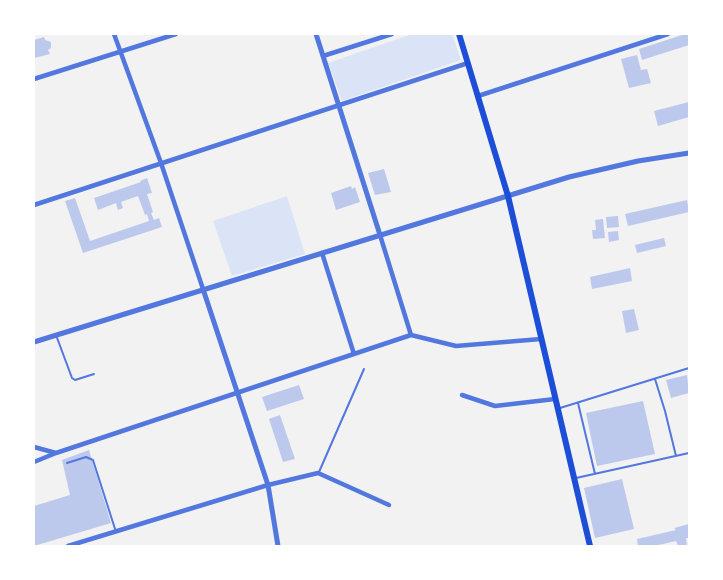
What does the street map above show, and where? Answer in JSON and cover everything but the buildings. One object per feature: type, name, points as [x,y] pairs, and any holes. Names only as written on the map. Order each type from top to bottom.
[{"type":"main road","points":[[459,34],[508,196],[590,546]]},
{"type":"street","points":[[114,34],[161,163],[239,392],[268,485],[278,546]]},
{"type":"street","points":[[34,79],[176,34]]},
{"type":"street","points":[[316,34],[340,105],[411,335]]},
{"type":"street","points":[[323,56],[392,34]]},
{"type":"street","points":[[478,96],[668,34]]},
{"type":"street","points":[[34,205],[468,63]]},
{"type":"street","points":[[34,342],[569,177],[638,161],[689,153]]},
{"type":"street","points":[[322,253],[354,354]]},
{"type":"street","points":[[34,462],[56,453],[411,335],[456,346],[541,339]]},
{"type":"street","points":[[462,395],[495,406],[555,399]]},
{"type":"street","points":[[34,446],[56,453]]},
{"type":"street","points":[[68,546],[268,485],[318,473],[389,505]]},
{"type":"lane","points":[[56,335],[72,378],[75,380],[94,374]]},
{"type":"lane","points":[[557,408],[689,368]]},
{"type":"lane","points":[[318,473],[364,369]]},
{"type":"lane","points":[[655,379],[676,456]]},
{"type":"lane","points":[[578,403],[595,474]]},
{"type":"lane","points":[[574,479],[689,452]]},
{"type":"lane","points":[[68,463],[86,457],[93,460],[116,532]]},
{"type":"shaded area","points":[[412,34],[452,34],[461,60],[342,101],[328,63]]},
{"type":"shaded area","points":[[287,196],[305,254],[232,276],[213,221]]}]
